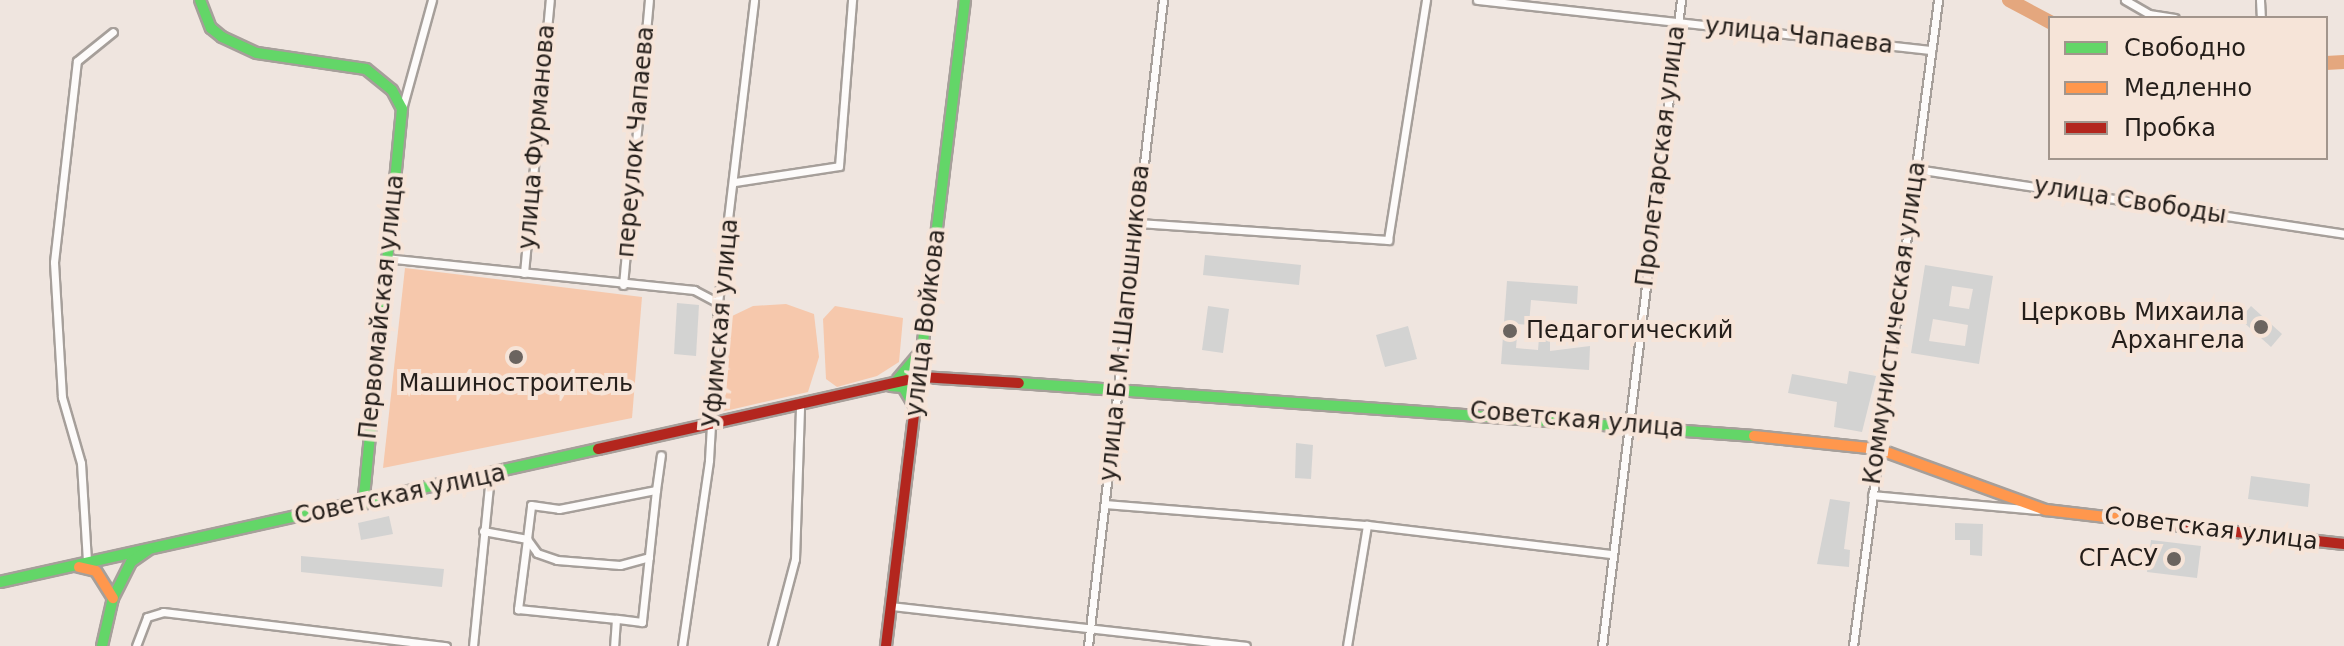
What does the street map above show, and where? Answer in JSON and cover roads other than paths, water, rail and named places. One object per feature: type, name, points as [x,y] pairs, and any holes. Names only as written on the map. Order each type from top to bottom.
[{"type":"main road","points":[[200,0],[211,28],[257,53],[366,69],[392,90],[402,109]]},
{"type":"main road","name":"улица Войкова","points":[[886,646],[965,0]]},
{"type":"main road","name":"Первомайская улица","points":[[363,504],[402,109]]},
{"type":"main road","points":[[885,386],[908,374],[924,342]]},
{"type":"main road","name":"Советская улица","points":[[0,582],[800,407],[921,377],[1119,386],[1628,422],[1878,449],[2046,510],[2344,544]]},
{"type":"main road","points":[[885,386],[903,387],[916,410]]},
{"type":"main road","points":[[102,646],[113,598],[131,562],[153,547]]},
{"type":"main road","points":[[62,568],[96,571],[113,598]]},
{"type":"street","name":"Первомайская улица","points":[[402,109],[432,0]]},
{"type":"street","name":"улица Фурманова","points":[[524,273],[550,0]]},
{"type":"street","name":"переулок Чапаева","points":[[623,285],[649,0]]},
{"type":"street","name":"Уфимская улица","points":[[682,646],[712,425],[718,303],[735,182],[754,0]]},
{"type":"street","points":[[735,182],[839,166],[852,0]]},
{"type":"street","name":"улица Б.М.Шапошникова","points":[[1088,646],[1163,0]]},
{"type":"street","points":[[1138,223],[1388,240],[1426,0]]},
{"type":"street","name":"улица Чапаева","points":[[1477,0],[1931,50]]},
{"type":"street","name":"Пролетарская улица","points":[[1602,646],[1681,0]]},
{"type":"street","points":[[2125,0],[2149,14],[2162,16]]},
{"type":"street","name":"Коммунистическая улица","points":[[1853,646],[1938,1]]},
{"type":"street","points":[[87,561],[81,463],[62,397],[54,262],[77,61],[113,32]]},
{"type":"street","name":"улица Свободы","points":[[1916,169],[2344,234]]},
{"type":"street","points":[[385,258],[694,290],[718,303]]},
{"type":"street","points":[[772,646],[795,559],[800,407]]},
{"type":"street","points":[[656,490],[559,509],[531,505],[518,609],[642,622],[661,455]]},
{"type":"street","points":[[473,646],[490,475]]},
{"type":"street","points":[[1872,495],[2046,510]]},
{"type":"street","points":[[1105,504],[1367,525],[1611,554]]},
{"type":"street","points":[[1347,646],[1367,525]]},
{"type":"street","points":[[483,531],[527,539],[537,553],[557,560],[620,565],[649,557]]},
{"type":"street","points":[[891,606],[1246,646]]},
{"type":"street","points":[[136,646],[139,628],[163,612],[372,642],[446,646]]},
{"type":"street","points":[[614,646],[616,619]]},
{"type":"waterway","points":[[2009,0],[2048,21]]},
{"type":"waterway","points":[[2328,63],[2344,62]]},
{"type":"place","name":"Церковь Михаила Архангела","points":[[2261,327]]},
{"type":"place","name":"Педагогический","points":[[1510,331]]},
{"type":"place","name":"Машиностроитель","points":[[516,357]]},
{"type":"place","name":"СГАСУ","points":[[2174,559]]}]
